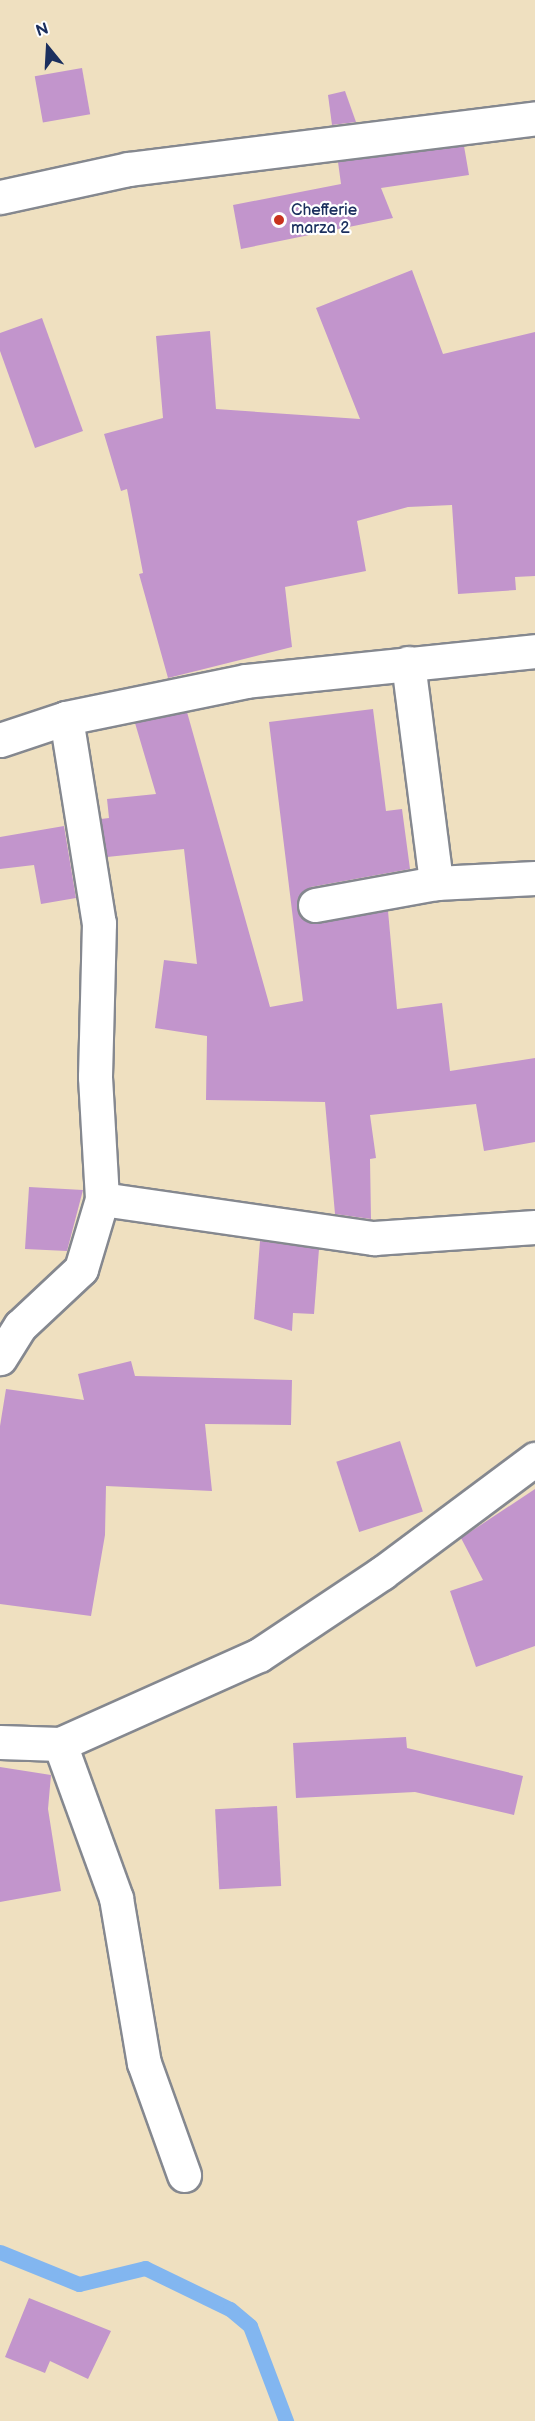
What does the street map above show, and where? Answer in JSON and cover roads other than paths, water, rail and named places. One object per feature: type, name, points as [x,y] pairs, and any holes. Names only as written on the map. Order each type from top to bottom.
[{"type":"street","points":[[0,197],[128,169],[535,118]]},
{"type":"street","points":[[0,740],[66,718],[246,681],[535,651]]},
{"type":"street","points":[[408,663],[436,883]]},
{"type":"street","points":[[0,1358],[20,1326],[81,1269],[102,1199],[95,1077],[99,923],[66,718]]},
{"type":"street","points":[[315,905],[436,883],[535,878]]},
{"type":"street","points":[[102,1199],[374,1238],[535,1227]]},
{"type":"street","points":[[0,1742],[60,1744],[259,1655],[382,1573],[535,1459]]},
{"type":"street","points":[[60,1744],[117,1898],[144,2063],[184,2175]]},
{"type":"waterway","points":[[0,2252],[79,2284],[145,2268],[230,2309],[250,2326],[286,2421]]},
{"type":"place","name":"Chefferie marza 2","points":[[279,220]]}]
